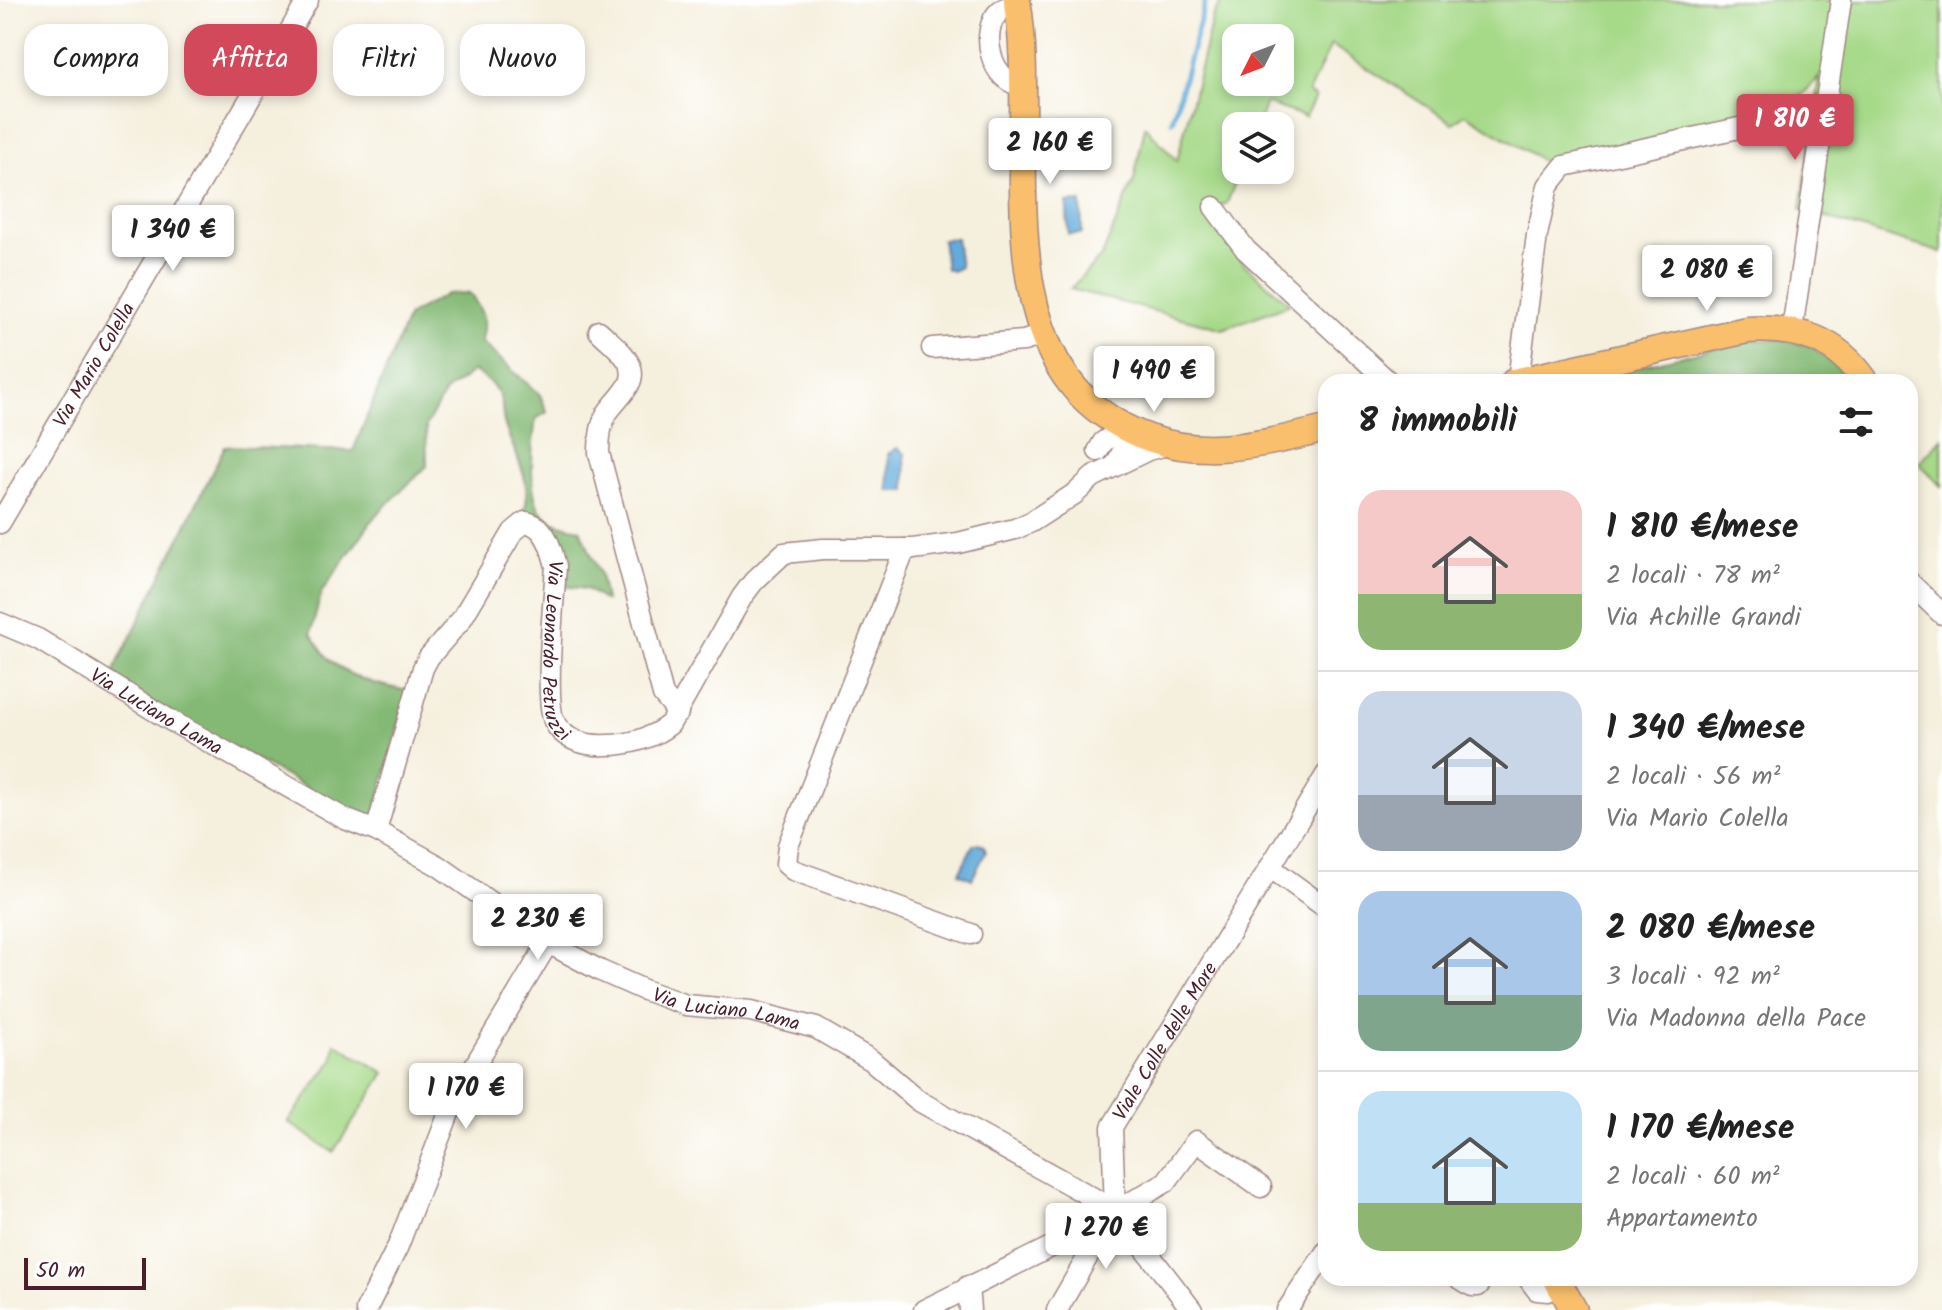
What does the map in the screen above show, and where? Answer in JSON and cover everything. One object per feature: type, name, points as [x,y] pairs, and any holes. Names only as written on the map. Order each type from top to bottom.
[{"type":"main road","points":[[1017,2],[1023,85],[1026,249],[1034,309],[1042,335],[1070,383],[1094,408],[1124,428],[1167,445],[1238,448],[1318,431]]},
{"type":"main road","points":[[1552,374],[1747,330],[1792,330],[1834,348],[1859,374]]},
{"type":"main road","points":[[1560,1286],[1574,1310]]},
{"type":"street","name":"Via Mario Colella","points":[[0,523],[308,0]]},
{"type":"street","points":[[1792,330],[1841,0]]},
{"type":"street","points":[[1517,374],[1537,235],[1548,186],[1555,173],[1564,166],[1785,118],[1826,102]]},
{"type":"street","points":[[1214,207],[1246,250],[1380,374]]},
{"type":"street","points":[[599,331],[629,361],[632,371],[627,387],[607,414],[599,440],[599,453],[663,695],[678,713]]},
{"type":"street","points":[[932,348],[1024,341],[1042,335]]},
{"type":"street","points":[[1093,477],[1099,431],[1094,408]]},
{"type":"street","points":[[1098,451],[1103,442],[1124,428]]},
{"type":"street","points":[[1115,466],[1125,447],[1124,428]]},
{"type":"street","name":"Via Leonardo Petruzzi","points":[[376,831],[429,657],[461,620],[513,532],[525,522],[534,523],[541,531],[551,546],[556,566],[551,708],[554,722],[564,734],[586,744],[617,745],[654,735],[670,724],[742,597],[784,553],[823,549],[905,549],[958,543],[1022,527],[1076,493],[1093,477],[1148,450],[1167,445]]},
{"type":"street","points":[[905,549],[788,846],[786,864],[793,870],[971,934]]},
{"type":"street","points":[[1918,591],[1942,614]]},
{"type":"street","name":"Via Luciano Lama","points":[[0,623],[38,639],[168,719],[345,819],[376,831],[439,866],[548,943],[644,990],[686,1005],[751,1011],[816,1028],[871,1060],[919,1101],[1115,1210]]},
{"type":"street","name":"Viale Colle delle More","points":[[1115,1210],[1112,1127],[1318,789]]},
{"type":"street","points":[[1271,868],[1318,902]]},
{"type":"street","points":[[366,1310],[398,1246],[454,1100],[548,943]]},
{"type":"street","points":[[924,1310],[1047,1250],[1166,1182],[1196,1141],[1261,1187]]},
{"type":"street","points":[[1057,1310],[1115,1210]]},
{"type":"street","points":[[1115,1210],[1192,1310]]},
{"type":"street","points":[[1287,1310],[1318,1264]]},
{"type":"street","points":[[968,1286],[970,1310]]},
{"type":"street","points":[[1534,1286],[1537,1290],[1548,1291],[1554,1286]]},
{"type":"green space","points":[[1223,0],[1942,0],[1942,253],[1801,210],[1819,77],[1804,93],[1779,110],[1548,164],[1465,114],[1453,123],[1331,45],[1308,93],[1315,97],[1305,117],[1266,103],[1262,112],[1222,112],[1222,184],[1234,184],[1227,203],[1204,213],[1244,264],[1290,304],[1223,329],[1070,289],[1102,256],[1134,180],[1145,126],[1177,161],[1213,16]]},
{"type":"green space","points":[[469,293],[482,316],[481,342],[540,395],[547,412],[536,419],[532,466],[536,502],[548,518],[580,529],[600,574],[605,601],[586,589],[550,584],[545,551],[522,514],[527,492],[525,480],[504,422],[500,397],[492,385],[474,371],[445,392],[426,426],[427,466],[376,515],[321,593],[311,633],[338,667],[377,684],[408,691],[372,824],[110,679],[225,446],[353,451],[408,316],[447,294]]},
{"type":"green space","points":[[1777,339],[1811,346],[1845,374],[1606,374],[1744,341]]},
{"type":"green space","points":[[1942,438],[1942,486],[1919,463]]},
{"type":"green space","points":[[335,1043],[385,1073],[333,1152],[288,1122],[333,1060]]},
{"type":"water","points":[[1081,202],[1082,234],[1068,234],[1067,203]]},
{"type":"water","points":[[956,238],[960,267],[952,271],[946,269],[942,240]]},
{"type":"water","points":[[897,448],[905,454],[906,491],[889,491],[888,454]]},
{"type":"water","points":[[978,843],[984,846],[986,852],[972,879],[959,873],[973,845]]},
{"type":"waterway","points":[[1172,121],[1206,0]]}]
